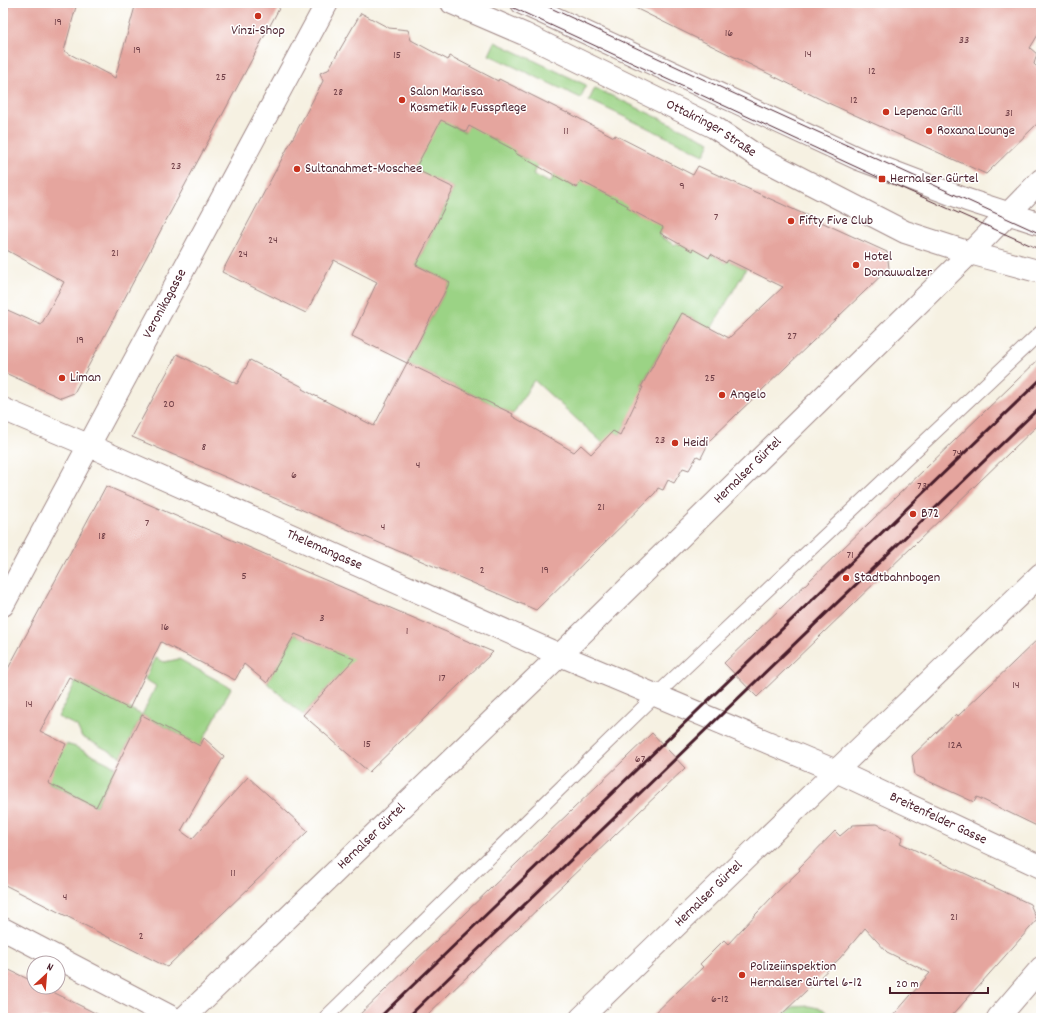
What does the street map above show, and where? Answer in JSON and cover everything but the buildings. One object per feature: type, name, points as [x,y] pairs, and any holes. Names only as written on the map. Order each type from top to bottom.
[{"type":"main road","name":"Veronikagasse","points":[[3,605],[327,3]]},
{"type":"main road","name":"Ottakringer Straße","points":[[452,3],[524,34],[714,127],[757,156],[905,232],[970,253]]},
{"type":"main road","points":[[522,3],[859,159],[967,200],[1041,224]]},
{"type":"main road","name":"Hernalser Gürtel","points":[[184,1018],[560,654],[970,253],[1041,180]]},
{"type":"main road","points":[[970,253],[1041,272]]},
{"type":"main road","name":"Thelemangasse","points":[[3,409],[88,445],[560,654]]},
{"type":"main road","name":"Hernalser Gürtel","points":[[581,1018],[1041,574]]},
{"type":"main road","points":[[560,654],[836,771]]},
{"type":"main road","name":"Breitenfelder Gasse","points":[[836,771],[1041,867]]},
{"type":"main road","points":[[3,929],[173,1018]]},
{"type":"main road","points":[[998,1018],[1041,968]]},
{"type":"lane","points":[[325,1018],[656,695],[1041,332]]},
{"type":"green space","points":[[495,42],[586,85],[581,98],[489,55]]},
{"type":"green space","points":[[595,88],[710,142],[704,155],[589,100]]},
{"type":"green space","points":[[446,111],[457,117],[453,126],[465,132],[470,124],[492,126],[487,136],[499,142],[504,133],[520,143],[515,153],[527,160],[543,155],[533,174],[550,183],[559,165],[570,170],[565,181],[577,188],[582,177],[605,181],[600,191],[612,197],[632,199],[628,208],[640,215],[644,205],[666,221],[659,236],[675,245],[677,243],[692,251],[693,249],[711,254],[726,263],[728,260],[746,269],[711,329],[682,313],[641,386],[653,392],[628,419],[620,435],[614,432],[606,446],[534,380],[513,414],[407,363],[450,282],[416,265],[454,188],[345,137]]},
{"type":"green space","points":[[295,634],[354,658],[382,683],[352,683],[341,673],[303,715],[267,683]]},
{"type":"green space","points":[[156,658],[164,662],[179,659],[231,688],[152,836],[174,775],[192,741],[142,715],[156,686],[145,679]]},
{"type":"green space","points":[[76,681],[142,715],[121,757],[82,737],[77,726],[58,717]]},
{"type":"green space","points":[[66,744],[76,747],[116,767],[96,806],[41,779]]},
{"type":"green space","points":[[809,1006],[823,1009],[833,1018],[780,1018],[793,1007]]},
{"type":"tram line","points":[[503,3],[882,179],[1041,250]]},
{"type":"tram line","points":[[540,3],[1041,234]]},
{"type":"railway","points":[[379,1018],[1041,379]]},
{"type":"railway","points":[[407,1018],[1041,406]]},
{"type":"place","name":"Vinzi-Shop","points":[[258,16]]},
{"type":"place","name":"Salon Marissa Kosmetik & Fusspflege","points":[[402,100]]},
{"type":"place","name":"Lepenac Grill","points":[[886,112]]},
{"type":"place","name":"Roxana Lounge","points":[[929,131]]},
{"type":"place","name":"Sultanahmet-Moschee","points":[[297,169]]},
{"type":"place","name":"Hernalser Gürtel","points":[[882,179]]},
{"type":"place","name":"Fifty Five Club","points":[[791,221]]},
{"type":"place","name":"Hotel Donauwalzer","points":[[856,265]]},
{"type":"place","name":"Liman","points":[[62,378]]},
{"type":"place","name":"Angelo","points":[[722,395]]},
{"type":"place","name":"Heidi","points":[[675,443]]},
{"type":"place","name":"B72","points":[[913,514]]},
{"type":"place","name":"Stadtbahnbogen","points":[[846,578]]},
{"type":"place","name":"Polizeiinspektion Hernalser Gürtel 6-12","points":[[742,975]]}]
